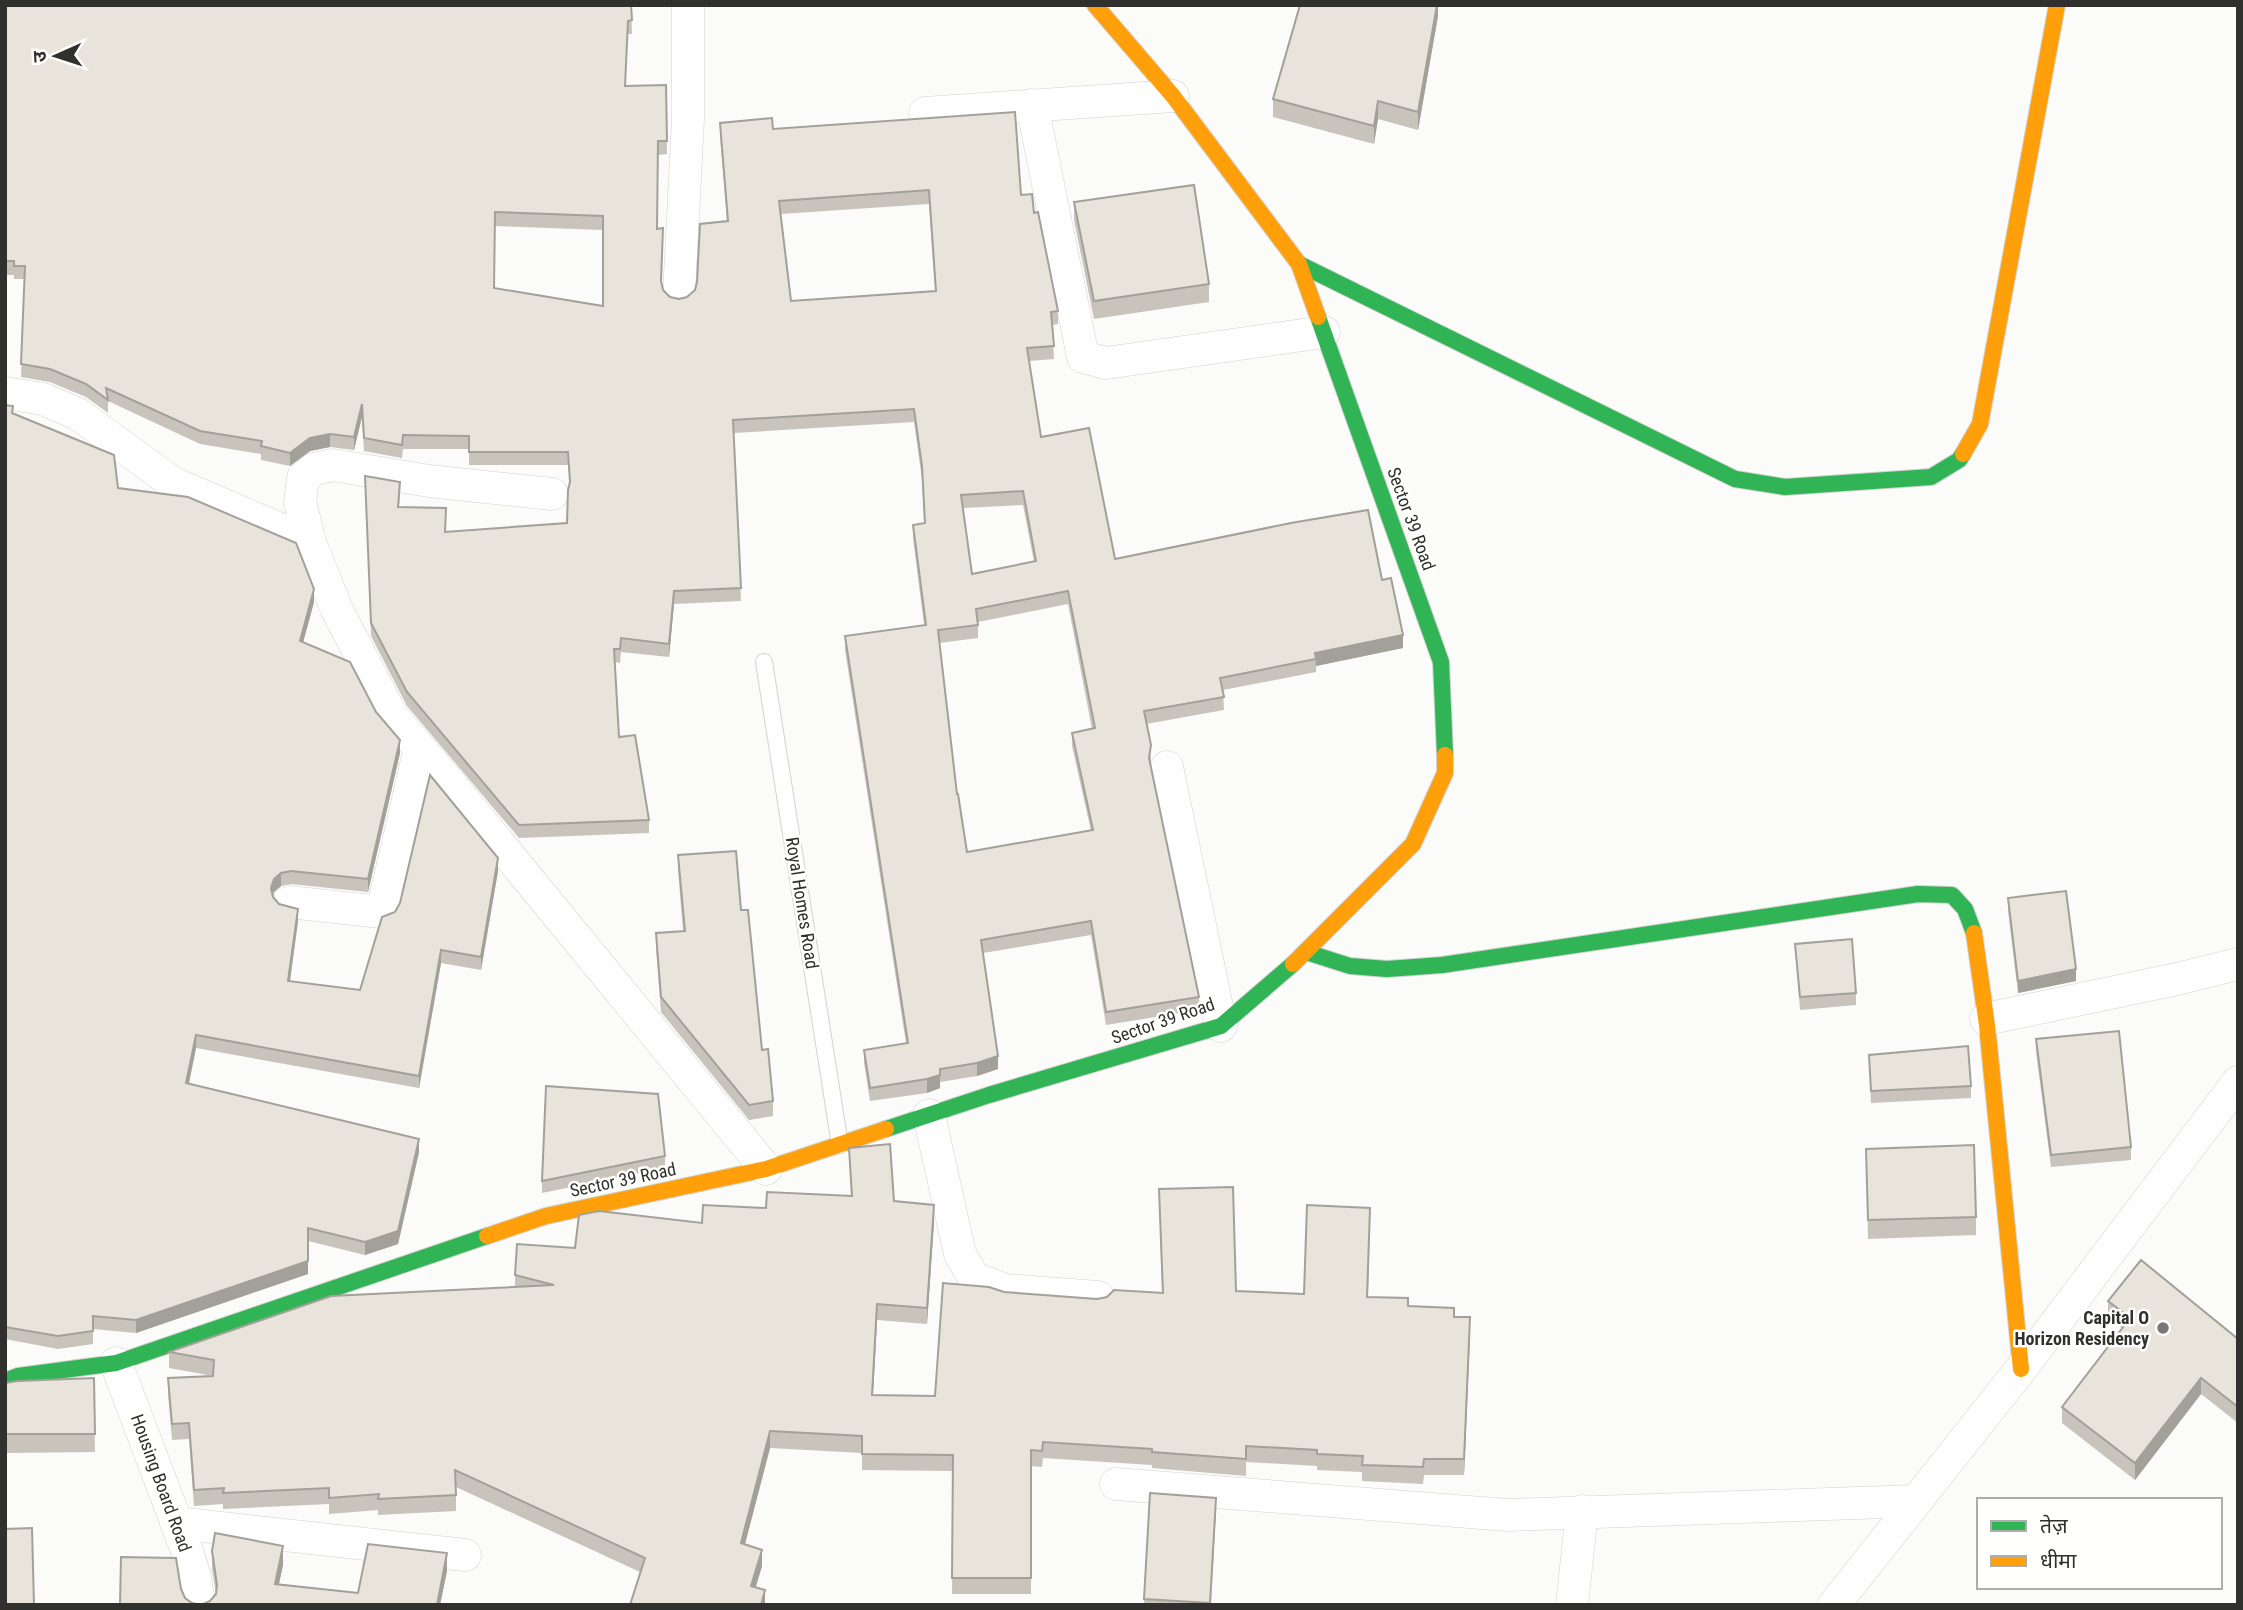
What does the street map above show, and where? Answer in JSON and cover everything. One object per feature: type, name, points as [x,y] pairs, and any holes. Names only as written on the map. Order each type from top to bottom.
[{"type":"street","points":[[679,294],[688,119],[688,5]]},
{"type":"street","name":"Sector 39 Road","points":[[10,1375],[116,1363],[546,1216],[766,1169],[929,1115],[1221,1026],[1306,952],[1413,844],[1445,773],[1441,662],[1324,332],[1298,264],[1173,96],[1096,5]]},
{"type":"street","points":[[1298,264],[1735,479],[1785,487],[1931,477],[1959,460],[1980,424],[2057,5]]},
{"type":"street","points":[[925,113],[1173,96]]},
{"type":"street","points":[[1032,105],[1083,357],[1106,363],[1324,332]]},
{"type":"street","points":[[5,393],[43,399],[78,414],[173,483],[310,542]]},
{"type":"street","points":[[552,494],[429,481],[333,465],[314,469],[303,478],[300,502],[310,542],[337,610],[392,716],[766,1169]]},
{"type":"street","points":[[289,902],[382,912],[420,748]]},
{"type":"street","points":[[1167,767],[1221,1026]]},
{"type":"street","points":[[1306,952],[1350,966],[1387,969],[1442,965],[1918,894],[1952,895],[1965,909],[1973,928],[1986,1019],[2021,1369]]},
{"type":"street","points":[[1986,1019],[2238,964]]},
{"type":"street","points":[[1834,1605],[2021,1369],[2238,1082]]},
{"type":"street","points":[[929,1115],[960,1254],[974,1278],[1005,1290],[1098,1297]]},
{"type":"street","name":"Housing Board Road","points":[[116,1363],[195,1577],[200,1605]]},
{"type":"street","points":[[1116,1483],[1507,1515],[1915,1501]]},
{"type":"street","points":[[1572,1605],[1582,1511]]},
{"type":"street","points":[[176,1523],[465,1555]]},
{"type":"lane","name":"Royal Homes Road","points":[[764,662],[839,1145]]},
{"type":"building","points":[[5,5],[631,5],[632,20],[628,21],[625,86],[666,85],[667,141],[658,141],[657,229],[663,228],[661,281],[663,290],[670,297],[687,297],[695,290],[700,224],[728,221],[720,123],[772,118],[773,129],[1015,112],[1021,195],[1032,194],[1034,213],[1038,212],[1058,311],[1051,312],[1054,346],[1027,348],[1041,437],[1089,428],[1115,559],[1368,510],[1382,580],[1391,578],[1403,635],[1315,653],[1316,659],[1220,678],[1224,697],[1144,711],[1151,745],[1149,758],[1199,997],[1106,1012],[1091,921],[981,940],[998,1056],[977,1063],[940,1069],[940,1075],[927,1079],[870,1088],[864,1050],[908,1043],[845,636],[926,625],[913,525],[925,523],[922,466],[914,409],[733,420],[741,588],[674,591],[669,644],[621,638],[620,649],[614,649],[619,737],[635,735],[649,820],[519,825],[407,692],[371,623],[365,476],[400,482],[398,507],[446,508],[445,532],[567,523],[570,482],[568,452],[469,452],[469,436],[403,435],[402,445],[364,438],[362,404],[354,437],[330,434],[310,438],[290,453],[261,446],[262,441],[200,431],[106,388],[108,400],[86,384],[50,369],[21,364],[25,266],[14,266],[14,261],[5,261]],"holes":[[[929,190],[936,291],[791,301],[779,201]],[[495,212],[603,216],[603,306],[494,288]],[[1023,491],[1036,561],[972,574],[961,495]],[[1068,591],[1095,728],[1072,733],[1093,830],[967,852],[957,794],[938,630],[978,625],[976,609]]]},
{"type":"building","points":[[1300,5],[1437,5],[1418,112],[1378,101],[1374,126],[1273,99]]},
{"type":"building","points":[[1194,185],[1209,284],[1094,301],[1074,202]]},
{"type":"building","points":[[5,405],[13,406],[12,413],[114,455],[118,488],[188,497],[296,543],[314,589],[300,641],[350,662],[376,712],[400,740],[368,879],[291,871],[281,873],[274,879],[271,888],[273,897],[279,904],[298,909],[288,981],[360,990],[382,917],[395,912],[400,903],[430,775],[498,858],[481,957],[441,950],[419,1076],[196,1035],[186,1083],[419,1139],[398,1231],[365,1242],[308,1228],[308,1261],[136,1320],[93,1316],[93,1331],[58,1336],[5,1327]]},
{"type":"building","points":[[736,851],[741,910],[748,910],[762,1050],[768,1049],[773,1101],[749,1105],[661,997],[656,933],[685,931],[678,855]]},
{"type":"building","points":[[2066,891],[2076,969],[2018,981],[2008,898]]},
{"type":"building","points":[[1852,939],[1856,993],[1800,997],[1795,944]]},
{"type":"building","points":[[2119,1031],[2131,1147],[2051,1155],[2036,1039]]},
{"type":"building","points":[[1968,1046],[1971,1086],[1871,1091],[1869,1055]]},
{"type":"building","points":[[546,1086],[658,1094],[665,1156],[542,1181]]},
{"type":"building","points":[[890,1144],[894,1201],[934,1205],[927,1308],[877,1304],[872,1395],[935,1396],[943,1283],[989,1287],[1004,1292],[1097,1299],[1107,1297],[1114,1290],[1163,1293],[1159,1189],[1233,1187],[1236,1291],[1304,1294],[1307,1205],[1370,1208],[1367,1297],[1408,1298],[1408,1306],[1454,1308],[1454,1317],[1470,1317],[1464,1459],[1424,1459],[1423,1467],[1362,1465],[1363,1456],[1317,1454],[1317,1450],[1246,1446],[1246,1459],[1152,1452],[1152,1449],[1043,1442],[1042,1451],[1031,1450],[1031,1578],[952,1578],[953,1455],[862,1454],[862,1436],[770,1431],[741,1543],[762,1550],[751,1586],[765,1590],[761,1605],[630,1605],[645,1558],[455,1470],[456,1495],[378,1499],[379,1494],[329,1498],[329,1488],[223,1493],[224,1488],[194,1490],[189,1423],[172,1424],[168,1378],[213,1376],[214,1360],[169,1352],[331,1296],[554,1285],[515,1275],[517,1244],[575,1248],[579,1215],[599,1211],[702,1223],[703,1205],[766,1208],[767,1192],[852,1196],[849,1148]]},
{"type":"building","points":[[1974,1145],[1976,1217],[1868,1220],[1866,1149]]},
{"type":"building","points":[[2141,1260],[2238,1339],[2238,1407],[2201,1378],[2135,1463],[2062,1407],[2130,1318],[2108,1301]]},
{"type":"building","points":[[94,1378],[95,1434],[5,1434],[5,1383]]},
{"type":"building","points":[[1150,1493],[1216,1498],[1210,1603],[1144,1599]]},
{"type":"building","points":[[32,1528],[34,1605],[5,1605],[5,1529]]},
{"type":"building","points":[[215,1533],[283,1546],[275,1584],[358,1593],[368,1544],[447,1553],[437,1605],[201,1605],[216,1594],[212,1551]]},
{"type":"building","points":[[121,1557],[176,1558],[185,1598],[201,1605],[120,1605]]},
{"type":"traffic: fast","points":[[1299,264],[1735,479],[1785,487],[1931,477],[1959,460],[1963,454]]},
{"type":"traffic: fast","points":[[1318,317],[1441,662],[1445,755]]},
{"type":"traffic: fast","points":[[1306,952],[1350,966],[1387,969],[1442,965],[1918,894],[1952,895],[1965,909],[1974,933]]},
{"type":"traffic: fast","points":[[886,1129],[989,1095],[1221,1026],[1293,964]]},
{"type":"traffic: fast","points":[[5,1381],[18,1376],[116,1363],[487,1236]]},
{"type":"traffic: slow","points":[[1095,5],[1173,96],[1299,264],[1318,317]]},
{"type":"traffic: slow","points":[[1963,454],[1980,424],[2057,5]]},
{"type":"traffic: slow","points":[[1293,964],[1413,844],[1445,773],[1445,755]]},
{"type":"traffic: slow","points":[[1974,933],[1987,1025],[2021,1369]]},
{"type":"traffic: slow","points":[[487,1236],[546,1216],[766,1169],[886,1129]]},
{"type":"place","name":"Capital O Horizon Residency","points":[[2163,1328]]}]
